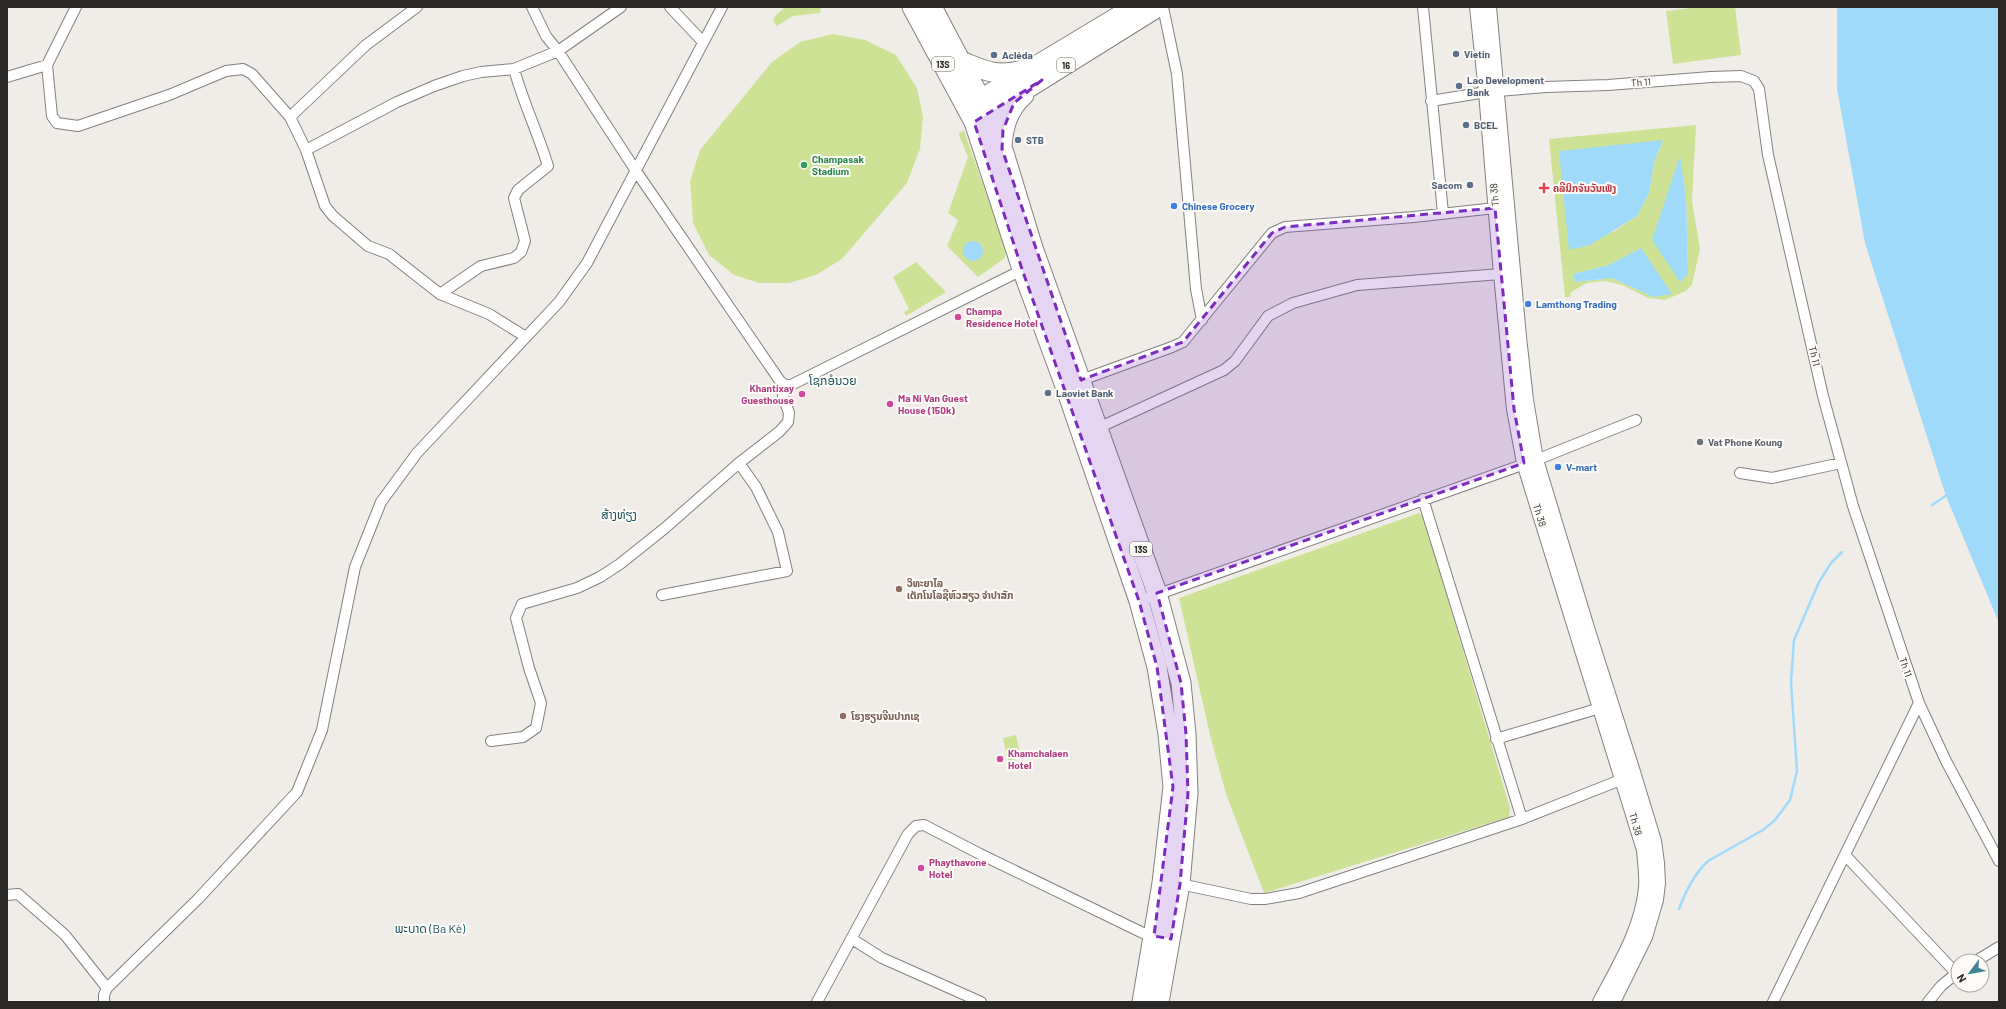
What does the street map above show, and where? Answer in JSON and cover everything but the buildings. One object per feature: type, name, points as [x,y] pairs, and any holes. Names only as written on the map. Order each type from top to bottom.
[{"type":"highway","name":"13S","points":[[912,7],[1002,149],[1031,266]]},
{"type":"highway","name":"13S","points":[[932,7],[961,61],[977,111],[1073,383],[1139,601],[1156,667],[1168,734],[1173,787],[1160,1002]]},
{"type":"highway","name":"16","points":[[1039,73],[1134,7]]},
{"type":"highway","name":"16","points":[[977,111],[1039,73],[1158,7]]},
{"type":"highway","points":[[961,61],[990,73],[1039,73]]},
{"type":"highway","points":[[1002,149],[1003,130],[1014,103],[1039,73]]},
{"type":"highway","name":"13S","points":[[1073,383],[1098,428],[1157,593],[1181,683],[1186,734],[1188,793],[1180,884],[1142,1002]]},
{"type":"street","points":[[76,7],[47,65],[52,116],[57,123],[78,126],[169,95],[226,71],[243,69],[252,74],[290,117],[306,150],[325,206],[333,216],[368,246],[389,254],[440,294],[488,314],[526,337]]},
{"type":"street","points":[[290,117],[366,45],[417,7]]},
{"type":"street","points":[[532,7],[546,36],[558,51],[636,171],[780,381],[785,385],[791,385],[1031,266]]},
{"type":"street","points":[[306,150],[397,102],[434,86],[463,76],[482,72],[514,69],[558,51],[621,7]]},
{"type":"street","points":[[670,7],[703,42]]},
{"type":"street","points":[[104,1002],[107,988],[198,899],[297,792],[322,730],[355,567],[381,502],[417,453],[559,302],[587,263],[722,7]]},
{"type":"street","points":[[1163,7],[1177,74],[1196,289],[1202,320]]},
{"type":"street","points":[[1423,7],[1443,212]]},
{"type":"street","name":"Th 38","points":[[1476,7],[1492,92],[1526,400],[1530,461],[1588,631],[1634,772],[1654,840],[1658,883],[1656,900],[1645,937],[1613,1002]]},
{"type":"street","name":"Th 38","points":[[1489,7],[1495,208],[1514,409],[1600,708],[1644,850],[1646,887],[1644,902],[1635,933],[1600,1002]]},
{"type":"street","points":[[7,77],[47,65]]},
{"type":"street","points":[[440,294],[481,266],[514,258],[521,252],[525,241],[514,198],[518,190],[548,166],[543,148],[521,95],[514,69]]},
{"type":"street","name":"Th 11","points":[[1431,101],[1492,92],[1546,87],[1608,85],[1742,76],[1754,81],[1759,89],[1770,163],[1823,396],[1868,555],[1919,703],[1946,761],[1999,861]]},
{"type":"street","points":[[1073,383],[1183,342],[1272,233],[1285,227],[1414,217],[1443,212],[1495,208]]},
{"type":"street","points":[[1098,428],[1224,370],[1235,361],[1268,316],[1293,302],[1357,285],[1501,274]]},
{"type":"street","points":[[491,741],[523,737],[536,728],[541,703],[529,668],[516,618],[518,610],[522,604],[577,588],[620,564],[788,422],[789,414],[783,396],[785,385]]},
{"type":"street","points":[[1139,601],[1157,593],[1530,461],[1636,420]]},
{"type":"street","points":[[662,595],[787,571],[778,532],[756,487],[739,463]]},
{"type":"street","points":[[1740,474],[1772,478],[1841,463]]},
{"type":"street","points":[[1423,499],[1522,819]]},
{"type":"street","points":[[1773,1002],[1919,703]]},
{"type":"street","points":[[1496,739],[1600,708]]},
{"type":"street","points":[[1180,884],[1251,899],[1265,899],[1292,894],[1522,819],[1623,779]]},
{"type":"street","points":[[817,1002],[908,834],[920,825],[924,825],[980,854],[1143,933],[1163,937]]},
{"type":"street","points":[[1845,855],[1950,965]]},
{"type":"street","points":[[8,893],[18,894],[65,935],[107,988]]},
{"type":"street","points":[[852,939],[882,958],[981,1002]]},
{"type":"street","points":[[1989,953],[1999,947]]},
{"type":"street","points":[[1928,1002],[1941,986],[1950,978]]},
{"type":"highlighted area","points":[[1042,80],[1014,103],[1003,130],[1002,149],[1081,380],[1183,342],[1272,233],[1285,227],[1495,208],[1514,409],[1524,463],[1157,593],[1181,683],[1186,734],[1188,793],[1180,884],[1171,939],[1154,936],[1173,787],[1157,667],[1139,601],[1022,269],[974,122]]},
{"type":"green space","points":[[785,7],[821,7],[820,13],[793,16],[777,26],[773,21],[775,16]]},
{"type":"green space","points":[[1700,7],[1735,7],[1741,55],[1673,64],[1666,11]]},
{"type":"green space","name":"Champasak Stadium","points":[[833,34],[865,40],[896,55],[917,88],[923,117],[920,149],[907,183],[842,259],[816,275],[789,283],[759,283],[734,275],[709,255],[693,223],[690,181],[700,150],[772,62],[800,42]]},
{"type":"green space","points":[[1696,125],[1692,201],[1700,249],[1692,285],[1686,291],[1665,300],[1648,298],[1622,285],[1605,281],[1587,283],[1571,292],[1570,297],[1565,297],[1549,139]],"holes":[[[1663,141],[1654,163],[1649,192],[1637,216],[1611,233]],[[1680,158],[1686,197],[1688,274]],[[1641,248],[1653,297],[1612,278],[1575,282],[1573,274],[1609,265]]]},
{"type":"green space","points":[[964,131],[1006,250],[1005,258],[978,277],[947,246],[958,220],[948,213],[968,157],[959,135],[959,133]]},
{"type":"green space","points":[[916,262],[946,292],[906,316],[904,312],[909,309],[893,277]]},
{"type":"green space","points":[[1419,513],[1423,516],[1510,808],[1509,817],[1264,893],[1226,794],[1210,735],[1179,598]]},
{"type":"green space","points":[[1016,735],[1021,758],[1008,761],[1003,738]]},
{"type":"water","points":[[1837,7],[1999,7],[1999,623],[1946,496],[1865,243],[1837,89]]},
{"type":"water","points":[[1663,140],[1654,163],[1649,193],[1637,216],[1590,245],[1569,250],[1559,151]]},
{"type":"water","points":[[1680,156],[1686,197],[1688,274],[1680,282],[1652,240]]},
{"type":"water","points":[[969,241],[977,241],[983,247],[983,255],[977,261],[969,261],[963,255],[963,247]]},
{"type":"water","points":[[1641,248],[1672,294],[1653,297],[1612,278],[1575,282],[1573,274],[1609,265]]},
{"type":"waterway","points":[[1932,505],[1947,495]]},
{"type":"waterway","points":[[1679,909],[1691,883],[1708,861],[1763,830],[1775,820],[1790,800],[1797,771],[1791,682],[1794,640],[1819,582],[1831,563],[1842,552]]},
{"type":"place","name":"Vietin","points":[[1456,54]]},
{"type":"place","name":"Acléda","points":[[994,55]]},
{"type":"place","name":"Lao Development Bank","points":[[1459,86]]},
{"type":"place","name":"BCEL","points":[[1466,125]]},
{"type":"place","name":"STB","points":[[1018,140]]},
{"type":"place","name":"Champasak Stadium","points":[[804,165]]},
{"type":"place","name":"Sacom","points":[[1470,185]]},
{"type":"place","name":"ຄລີນິກຈັນວັນເພັງ","points":[[1544,188]]},
{"type":"place","name":"Chinese Grocery","points":[[1174,206]]},
{"type":"place","name":"Lamthong Trading","points":[[1528,304]]},
{"type":"place","name":"Champa Residence Hotel","points":[[958,317]]},
{"type":"place","name":"Laoviet Bank","points":[[1048,393]]},
{"type":"place","name":"Khantixay Guesthouse","points":[[802,394]]},
{"type":"place","name":"Ma Ni Van Guest House (150k)","points":[[890,404]]},
{"type":"place","name":"Vat Phone Koung","points":[[1700,442]]},
{"type":"place","name":"V-mart","points":[[1558,467]]},
{"type":"place","name":"ວິທະຍາໄລ ເຕັກໂນໂລຊີຫົວສຽວ ຈຳປາສັກ","points":[[899,589]]},
{"type":"place","name":"ໂຮງຮຽນຈີນປາກເຊ","points":[[843,716]]},
{"type":"place","name":"Khamchalaen Hotel","points":[[1000,759]]},
{"type":"place","name":"Phaythavone Hotel","points":[[921,868]]},
{"type":"district","name":"ໂຊກອໍນວຍ","points":[[833,380]]},
{"type":"district","name":"ສ້າງທ່ຽງ","points":[[619,514]]},
{"type":"district","name":"ພະບາດ (Ba Kè)","points":[[430,928]]}]
